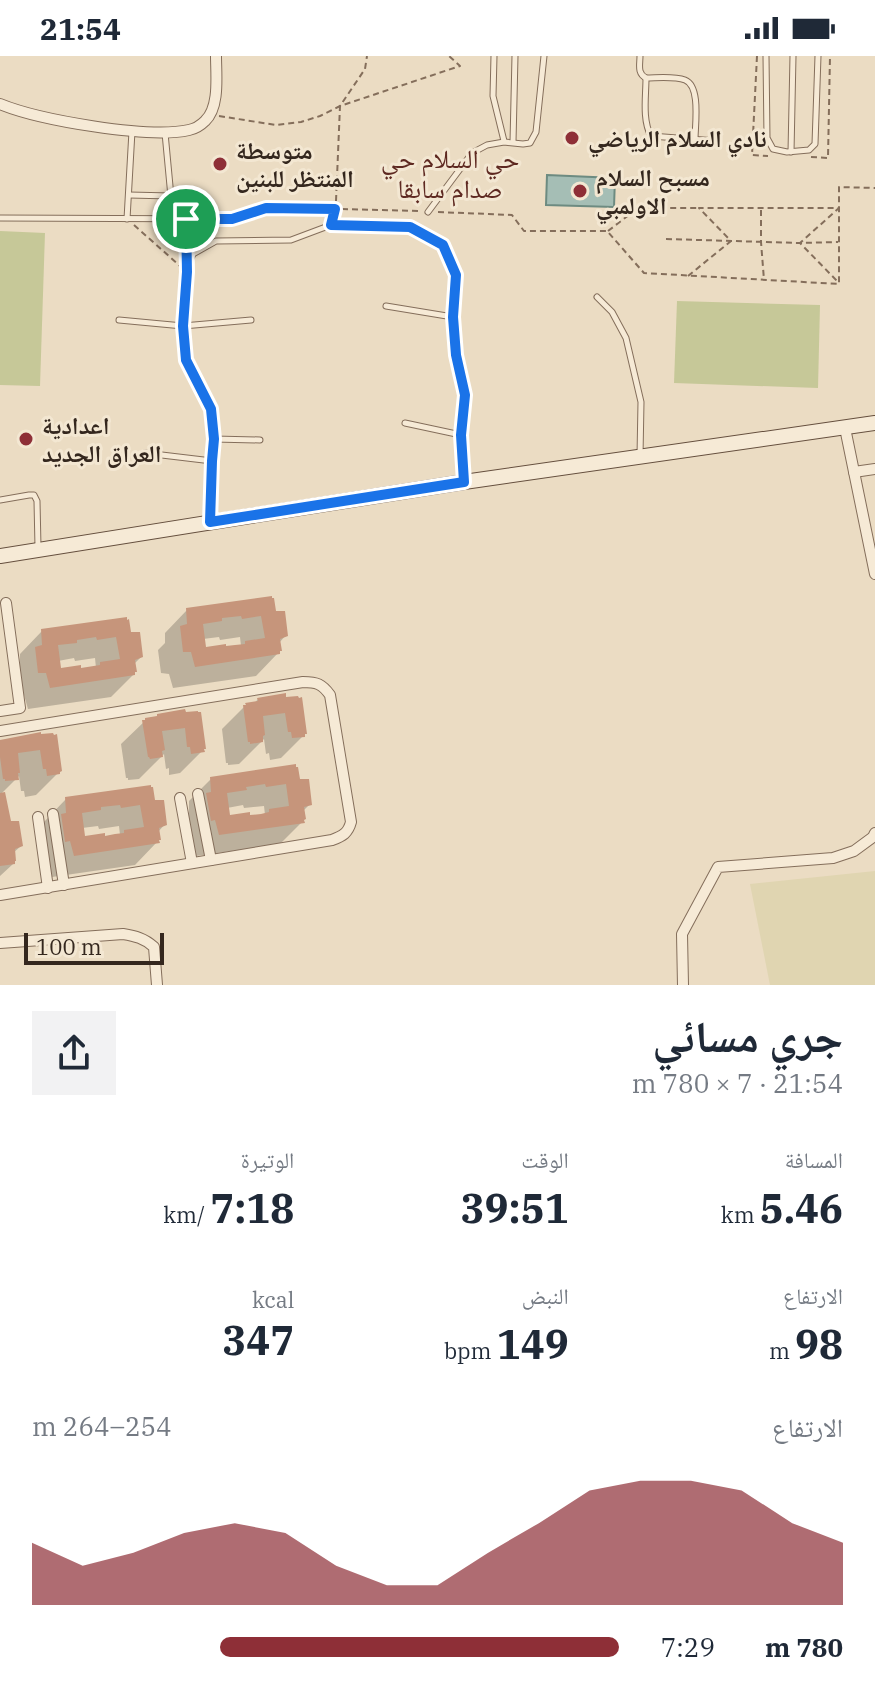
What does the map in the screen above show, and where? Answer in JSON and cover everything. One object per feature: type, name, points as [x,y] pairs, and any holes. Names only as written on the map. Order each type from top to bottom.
[{"type":"street","points":[[0,104],[68,121],[133,130],[192,130],[207,120],[215,102],[216,56]]},
{"type":"street","points":[[0,556],[464,482],[875,423]]},
{"type":"street","points":[[845,428],[875,574]]},
{"type":"street","points":[[854,472],[875,469]]},
{"type":"street","points":[[0,711],[20,708],[4,623],[6,603]]},
{"type":"street","points":[[0,731],[316,682],[330,695],[351,811],[349,830],[332,840],[0,895]]},
{"type":"street","points":[[198,794],[211,860]]},
{"type":"street","points":[[180,798],[192,863]]},
{"type":"street","points":[[53,814],[64,885]]},
{"type":"street","points":[[38,817],[48,888]]},
{"type":"street","points":[[683,985],[682,934],[718,867],[833,858],[854,851],[875,833]]},
{"type":"street","points":[[0,943],[123,934],[137,936],[154,947],[157,985]]},
{"type":"lane","points":[[494,56],[493,96],[504,142]]},
{"type":"lane","points":[[513,142],[515,56]]},
{"type":"lane","points":[[428,212],[472,153],[487,145],[504,142],[530,143],[536,132],[544,56]]},
{"type":"lane","points":[[640,56],[639,71],[646,78],[680,79],[690,84],[695,95],[695,140]]},
{"type":"lane","points":[[766,56],[768,143],[777,151],[791,152],[809,150],[815,144],[818,56]]},
{"type":"lane","points":[[791,152],[793,56]]},
{"type":"lane","points":[[646,78],[648,132],[651,136],[716,141]]},
{"type":"lane","points":[[127,219],[133,130]]},
{"type":"lane","points":[[165,132],[173,219]]},
{"type":"lane","points":[[129,195],[171,196]]},
{"type":"lane","points":[[0,218],[232,219],[266,208],[335,209],[331,225]]},
{"type":"lane","points":[[186,219],[187,272],[183,326],[186,360],[211,409],[214,439],[210,522]]},
{"type":"lane","points":[[187,272],[193,254],[216,241],[291,240],[331,225],[410,227],[443,245],[456,275],[453,317],[456,355],[465,395],[461,435],[464,482]]},
{"type":"lane","points":[[597,297],[612,312],[626,338],[641,402],[640,457]]},
{"type":"lane","points":[[386,306],[453,317]]},
{"type":"lane","points":[[119,320],[183,326],[251,320]]},
{"type":"lane","points":[[405,423],[461,435]]},
{"type":"lane","points":[[214,439],[260,440]]},
{"type":"lane","points":[[145,453],[212,461]]},
{"type":"lane","points":[[0,500],[34,495],[37,501],[38,550]]},
{"type":"path","points":[[367,56],[365,69],[340,106],[335,209],[512,215],[524,231],[607,231],[638,208],[839,208]]},
{"type":"path","points":[[207,120],[220,116],[276,125],[311,119],[340,106],[460,66],[449,56]]},
{"type":"path","points":[[839,284],[839,187],[875,188]]},
{"type":"path","points":[[699,208],[731,241]]},
{"type":"path","points":[[800,243],[839,208]]},
{"type":"path","points":[[761,209],[764,280]]},
{"type":"path","points":[[127,219],[187,272]]},
{"type":"path","points":[[607,231],[644,273],[839,284]]},
{"type":"path","points":[[666,239],[839,242]]},
{"type":"path","points":[[688,276],[731,241]]},
{"type":"path","points":[[800,243],[839,284]]},
{"type":"shaded area","points":[[875,871],[875,985],[770,985],[750,884]]},
{"type":"green space","points":[[0,231],[45,233],[40,386],[0,385]]},
{"type":"green space","points":[[677,301],[820,305],[818,388],[674,383]]},
{"type":"water","name":"مسبح السلام الاولمبي","points":[[547,175],[615,178],[614,207],[546,205]]},
{"type":"building","points":[[272,596],[276,611],[285,611],[288,636],[280,639],[280,654],[195,667],[191,652],[183,652],[180,626],[187,624],[186,608]],"holes":[[[241,616],[242,619],[261,616],[265,638],[245,641],[245,644],[206,647],[203,624],[222,621],[222,618]]]},
{"type":"building","points":[[127,617],[131,632],[140,632],[143,657],[135,660],[135,675],[50,688],[46,673],[38,673],[35,647],[42,645],[41,629]],"holes":[[[96,637],[97,640],[116,637],[120,659],[81,668],[81,665],[61,668],[58,645]]]},
{"type":"building","points":[[286,693],[286,697],[302,697],[305,737],[292,738],[285,713],[263,716],[263,742],[250,744],[243,705],[258,701],[257,698]]},
{"type":"building","points":[[185,709],[186,712],[201,712],[205,752],[191,754],[185,728],[162,731],[163,757],[150,759],[142,720]]},
{"type":"building","points":[[41,732],[57,734],[60,774],[47,776],[40,750],[18,753],[19,780],[5,781],[0,740]]},
{"type":"building","points":[[296,764],[300,779],[309,779],[312,805],[304,807],[305,823],[219,835],[215,820],[211,821],[206,793],[211,792],[210,777]],"holes":[[[265,784],[266,787],[286,784],[289,806],[269,809],[269,812],[261,814],[230,815],[227,793]]]},
{"type":"building","points":[[151,785],[155,800],[164,800],[167,825],[159,828],[160,843],[74,856],[70,841],[65,842],[61,814],[66,813],[65,797]],"holes":[[[120,805],[121,808],[140,805],[144,827],[105,836],[105,833],[85,836],[82,813],[101,810],[101,807]]]},
{"type":"building","points":[[5,792],[11,821],[19,821],[23,846],[15,849],[15,864],[0,866],[0,793]]},
{"type":"place","name":"نادي السلام الرياضي","points":[[572,138]]},
{"type":"place","name":"متوسطة المنتظر للبنين","points":[[220,164]]},
{"type":"place","name":"مسبح السلام الاولمبي","points":[[580,191]]},
{"type":"place","name":"اعدادية العراق الجديد","points":[[26,439]]},
{"type":"district","name":"حي السلام حي صدام سابقا","points":[[450,173]]},
{"type":"route","points":[[266,208],[335,209],[331,225],[410,227],[443,245],[456,275],[453,317],[456,355],[465,395],[461,435],[464,482],[210,522],[214,439],[211,409],[186,360],[183,326],[187,272],[186,219],[232,219],[266,208]]}]
